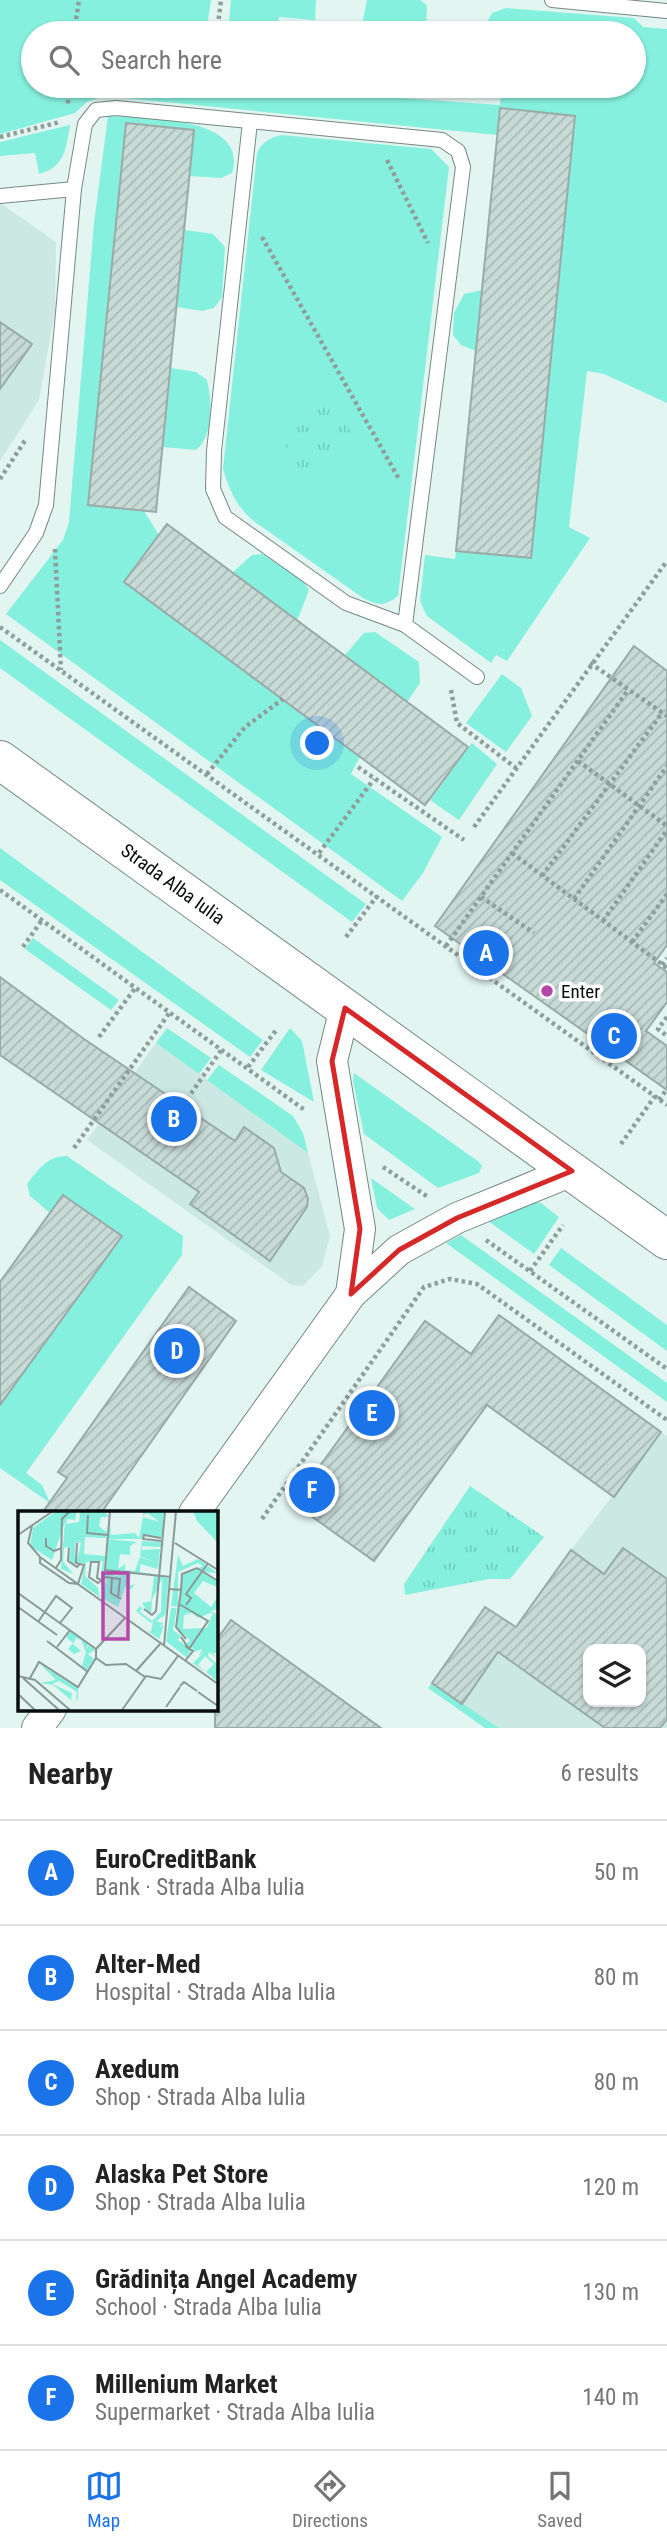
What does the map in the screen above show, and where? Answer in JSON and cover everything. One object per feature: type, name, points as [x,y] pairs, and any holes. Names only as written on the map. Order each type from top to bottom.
[{"type":"main road","name":"Strada Alba Iulia","points":[[0,760],[667,1240]]},
{"type":"street","points":[[345,1008],[332,1061],[360,1229],[351,1294]]},
{"type":"street","points":[[195,1511],[351,1294],[411,1244],[457,1218],[572,1171]]},
{"type":"street","points":[[37,1728],[50,1710]]},
{"type":"lane","points":[[552,0],[667,11]]},
{"type":"lane","points":[[0,586],[36,533],[46,505],[74,189],[85,124],[96,110],[117,108],[442,141],[458,151],[463,167],[405,625]]},
{"type":"lane","points":[[250,122],[214,451],[214,489],[225,517],[346,603],[405,625],[477,677]]},
{"type":"lane","points":[[0,196],[74,189]]},
{"type":"path","points":[[76,21],[79,0]]},
{"type":"path","points":[[218,21],[221,0]]},
{"type":"path","points":[[0,137],[68,120],[89,118]]},
{"type":"path","points":[[382,135],[389,167],[448,281]]},
{"type":"path","points":[[241,203],[419,513]]},
{"type":"path","points":[[474,827],[590,663],[667,561]]},
{"type":"path","points":[[0,627],[319,853],[667,1105]]},
{"type":"path","points":[[444,653],[457,723],[516,768]]},
{"type":"path","points":[[542,876],[664,714],[590,663]]},
{"type":"path","points":[[446,946],[628,690]]},
{"type":"path","points":[[207,774],[245,727],[283,699]]},
{"type":"path","points":[[578,761],[667,828],[603,921]]},
{"type":"path","points":[[574,899],[667,766]]},
{"type":"path","points":[[358,767],[464,840]]},
{"type":"path","points":[[319,853],[374,779]]},
{"type":"path","points":[[512,853],[664,966],[667,958]]},
{"type":"path","points":[[0,890],[307,1111]]},
{"type":"path","points":[[632,942],[667,894]]},
{"type":"path","points":[[346,937],[377,896]]},
{"type":"path","points":[[481,897],[534,933]]},
{"type":"path","points":[[23,947],[42,920]]},
{"type":"path","points":[[99,1037],[136,987]]},
{"type":"path","points":[[74,1148],[170,1012]]},
{"type":"path","points":[[667,1017],[658,1030],[667,1036]]},
{"type":"path","points":[[248,1067],[277,1029]]},
{"type":"path","points":[[183,1105],[222,1049]]},
{"type":"path","points":[[621,1144],[667,1089]]},
{"type":"path","points":[[373,1160],[428,1197]]},
{"type":"path","points":[[530,1271],[563,1225]]},
{"type":"path","points":[[477,1233],[667,1370]]},
{"type":"path","points":[[262,1520],[424,1287],[450,1279],[477,1284],[667,1420]]},
{"type":"highlighted area","points":[[345,1008],[572,1171],[457,1218],[399,1250],[351,1294],[360,1229],[332,1061]]},
{"type":"shaded area","points":[[0,203],[56,242],[55,311],[39,400],[0,461]]},
{"type":"shaded area","points":[[156,1043],[308,1153],[330,1236],[322,1266],[303,1286],[291,1285],[87,1140]]},
{"type":"shaded area","points":[[661,1432],[667,1436],[667,1728],[499,1728],[462,1704],[571,1550]]},
{"type":"green space","points":[[0,0],[211,0],[208,21],[21,21],[21,98],[98,98],[87,102],[75,113],[0,134]]},
{"type":"green space","points":[[231,0],[316,0],[315,20],[279,17],[278,21],[229,21]]},
{"type":"green space","points":[[367,0],[420,0],[427,5],[426,21],[363,21]]},
{"type":"green space","points":[[506,8],[634,18],[637,21],[488,21],[492,13]]},
{"type":"green space","points":[[646,27],[667,29],[667,403],[604,374],[587,371],[569,527],[590,538],[507,661],[496,655],[491,663],[427,616],[420,601],[425,555],[455,559],[456,551],[531,558],[574,116],[500,108],[497,135],[124,98],[401,98],[500,105],[501,98],[646,98]]},
{"type":"green space","points":[[108,116],[168,120],[210,130],[225,140],[233,154],[232,173],[221,178],[190,176],[194,130],[126,124],[88,505],[144,511],[159,535],[360,757],[351,774],[442,837],[423,873],[402,901],[6,614],[63,540],[69,522],[94,223]]},
{"type":"green space","points":[[70,125],[63,156],[48,171],[39,174],[35,153],[0,156],[0,142]]},
{"type":"green space","points":[[282,135],[431,149],[449,167],[398,596],[385,603],[377,604],[363,598],[255,522],[234,498],[223,469],[257,153],[267,141]]},
{"type":"green space","points":[[185,230],[213,234],[225,247],[222,297],[214,308],[202,311],[177,307]]},
{"type":"green space","points":[[482,290],[476,351],[461,345],[453,335],[454,313],[464,294]]},
{"type":"green space","points":[[171,368],[196,372],[207,380],[210,398],[209,427],[202,444],[196,450],[163,447]]},
{"type":"green space","points":[[329,398],[356,440],[303,474],[276,431]]},
{"type":"green space","points":[[262,554],[303,581],[309,590],[297,621],[232,573],[252,555]]},
{"type":"green space","points":[[375,632],[419,662],[420,683],[407,702],[345,655],[364,633]]},
{"type":"green space","points":[[0,640],[366,904],[352,922],[0,668]]},
{"type":"green space","points":[[502,674],[521,688],[532,716],[506,752],[466,723]]},
{"type":"green space","points":[[472,743],[497,764],[459,820],[430,800]]},
{"type":"green space","points":[[0,848],[263,1040],[250,1057],[0,880]]},
{"type":"green space","points":[[33,938],[119,1000],[111,1010],[25,949]]},
{"type":"green space","points":[[167,1028],[211,1058],[199,1074],[156,1043]]},
{"type":"green space","points":[[290,1028],[302,1041],[314,1102],[261,1070]]},
{"type":"green space","points":[[219,1065],[293,1116],[303,1133],[308,1153],[207,1080]]},
{"type":"green space","points":[[354,1073],[479,1162],[482,1166],[479,1173],[438,1188],[364,1134],[353,1081]]},
{"type":"green space","points":[[67,1156],[183,1236],[182,1255],[26,1473],[42,1485],[50,1503],[0,1468],[0,1405],[121,1236],[64,1195],[50,1213],[30,1196],[27,1184],[40,1169],[54,1158]]},
{"type":"green space","points":[[371,1178],[415,1209],[389,1220],[377,1208]]},
{"type":"green space","points":[[529,1201],[541,1203],[559,1217],[534,1254],[484,1218]]},
{"type":"green space","points":[[461,1235],[667,1383],[667,1402],[446,1243]]},
{"type":"green space","points":[[561,1248],[667,1325],[667,1351],[549,1265]]},
{"type":"green space","points":[[470,1486],[544,1537],[510,1579],[489,1579],[405,1595],[404,1584]]},
{"type":"green space","points":[[432,1683],[499,1728],[485,1728],[428,1688]]},
{"type":"building","points":[[500,108],[575,116],[531,558],[456,551]]},
{"type":"building","points":[[126,123],[194,130],[156,512],[88,505]]},
{"type":"building","points":[[0,322],[32,344],[0,389]]},
{"type":"building","points":[[167,524],[468,747],[425,805],[124,582]]},
{"type":"building","points":[[634,646],[667,671],[667,945],[654,963],[667,972],[667,1002],[646,1031],[667,1046],[667,1090],[435,926]]},
{"type":"building","points":[[0,977],[84,1039],[235,1141],[244,1127],[274,1148],[281,1172],[304,1188],[308,1199],[307,1207],[270,1261],[190,1204],[199,1192],[0,1055]]},
{"type":"building","points":[[63,1195],[122,1236],[0,1405],[0,1282]]},
{"type":"building","points":[[189,1287],[236,1321],[102,1511],[43,1511],[67,1478],[58,1472]]},
{"type":"building","points":[[499,1315],[661,1432],[614,1497],[487,1405],[374,1561],[293,1503],[425,1321],[471,1354]]},
{"type":"building","points":[[623,1548],[667,1579],[667,1719],[660,1728],[605,1728],[498,1652],[462,1704],[432,1683],[485,1607],[516,1627],[571,1550],[604,1574]]},
{"type":"building","points":[[231,1620],[381,1728],[215,1728],[217,1639]]},
{"type":"place","name":"EuroCreditBank","points":[[486,953]]},
{"type":"place","name":"Enter","points":[[547,991]]},
{"type":"place","name":"Axedum","points":[[614,1036]]},
{"type":"place","name":"Alter-Med","points":[[174,1119]]},
{"type":"place","name":"Alaska Pet Store","points":[[177,1351]]},
{"type":"place","name":"Grădinița Angel Academy","points":[[372,1413]]},
{"type":"place","name":"Millenium Market","points":[[312,1490]]}]
